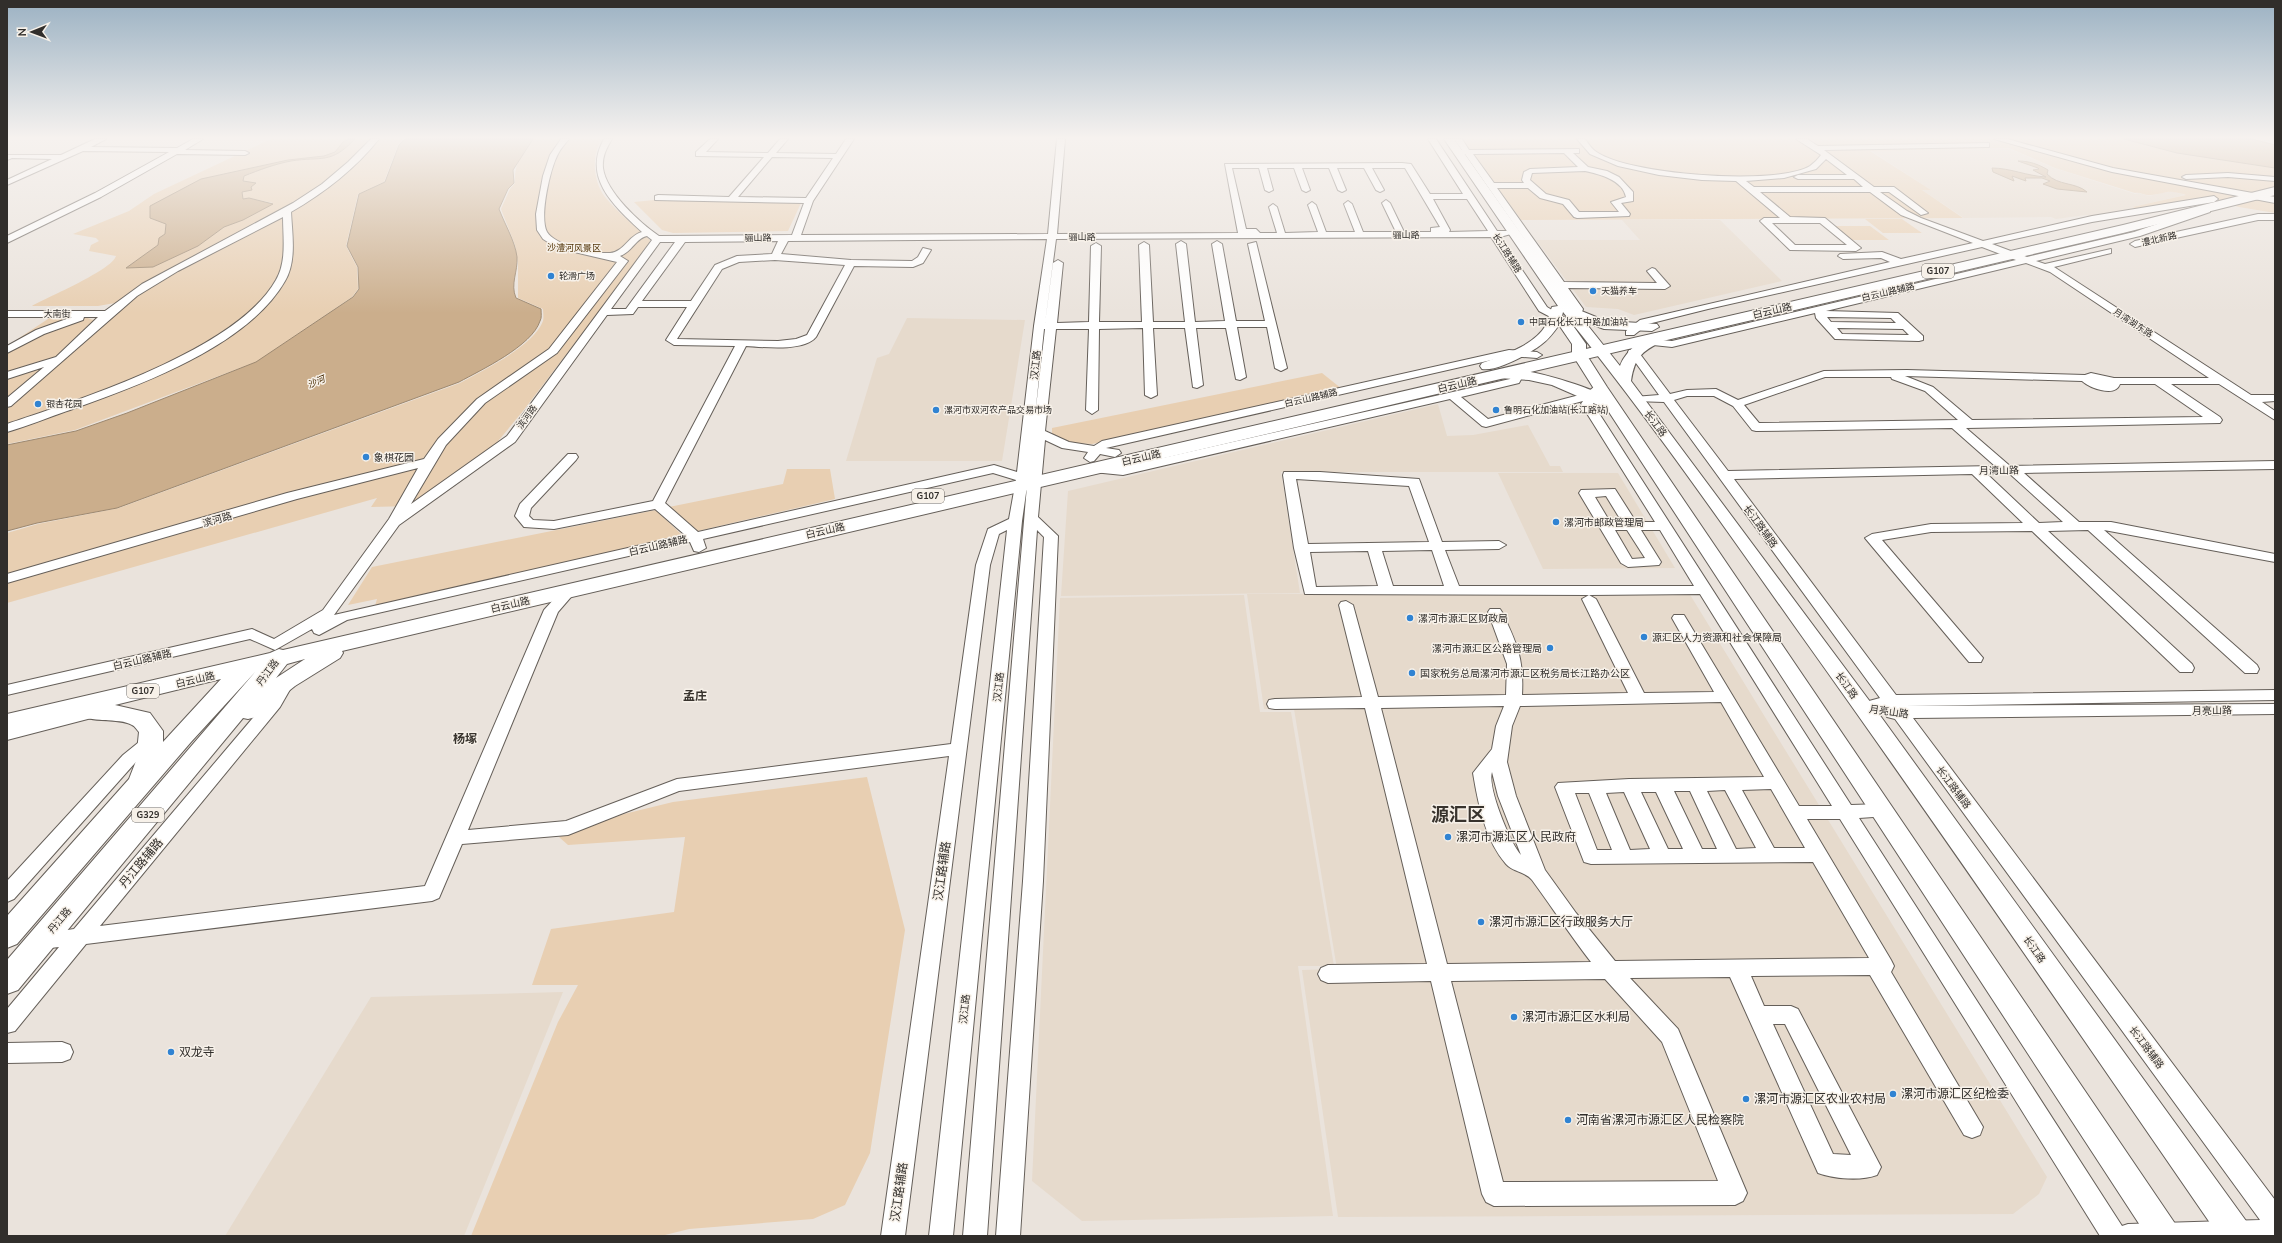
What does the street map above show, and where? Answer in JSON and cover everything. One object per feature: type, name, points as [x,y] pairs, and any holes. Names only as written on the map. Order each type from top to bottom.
[{"type":"highway","name":"白云山路","points":[[1643,337],[1913,269],[2123,229],[2238,197]]},
{"type":"highway","name":"白云山路","points":[[7,707],[325,656],[364,639],[570,590],[1026,477],[1099,457],[1524,363],[1588,347],[1643,337],[1801,303],[2214,199],[2234,198]]},
{"type":"highway","name":"白云山路","points":[[1099,457],[1492,370]]},
{"type":"highway","name":"白云山路","points":[[281,662],[305,637],[697,542],[1026,477]]},
{"type":"highway","name":"丹江路","points":[[7,936],[244,668],[281,662]]},
{"type":"highway","name":"丹江路","points":[[7,981],[168,791],[281,662]]},
{"type":"highway","name":"白云山路","points":[[7,722],[244,668]]},
{"type":"highway","points":[[64,709],[119,713],[140,719],[151,731],[149,761],[139,786]]},
{"type":"main road","name":"长江路","points":[[1486,197],[1507,234],[1566,315]]},
{"type":"main road","name":"长江路","points":[[1489,197],[1588,347],[1624,381],[1638,399],[1864,708],[2237,1235]]},
{"type":"main road","points":[[1596,391],[1561,381],[1524,363],[1542,338],[1566,315],[1643,337],[1626,363],[1624,381]]},
{"type":"main road","name":"长江路","points":[[1588,347],[1596,391],[1614,407],[2165,1235]]},
{"type":"street","points":[[7,240],[89,197]]},
{"type":"street","points":[[7,404],[60,358],[106,314],[146,286],[287,211],[309,197]]},
{"type":"street","points":[[544,197],[540,224],[545,236],[556,244],[574,251],[623,257]]},
{"type":"street","points":[[613,197],[653,239]]},
{"type":"street","points":[[775,257],[790,237],[812,197]]},
{"type":"street","name":"汉江路","points":[[1056,237],[1058,197]]},
{"type":"street","name":"汉江路","points":[[976,1236],[1026,477],[1061,197]]},
{"type":"street","points":[[1235,197],[1242,232],[1446,230],[1426,197]]},
{"type":"street","name":"长江路辅路","points":[[1471,197],[1543,309],[1566,315]]},
{"type":"street","points":[[1499,197],[1578,309],[1566,315]]},
{"type":"street","points":[[1541,197],[1566,202],[1577,215],[1626,214],[1615,202],[1630,197]]},
{"type":"street","points":[[1766,197],[1788,220],[1822,220],[1856,248],[1793,248],[1764,220],[1788,220]]},
{"type":"street","points":[[1774,197],[1789,209]]},
{"type":"street","name":"月湾湖东路","points":[[1884,197],[1918,220],[2048,266],[2062,269],[2275,406]]},
{"type":"street","points":[[1902,197],[1924,213]]},
{"type":"street","points":[[2230,197],[2234,198]]},
{"type":"street","points":[[658,198],[809,201]]},
{"type":"street","name":"白云山路辅路","points":[[2008,251],[1815,309],[1672,344],[1643,337],[1644,322],[1651,320],[1899,263],[2008,251],[2137,234],[2234,198]]},
{"type":"street","points":[[1348,204],[1359,231]]},
{"type":"street","points":[[1386,204],[1400,231]]},
{"type":"street","points":[[1312,205],[1322,231]]},
{"type":"street","points":[[1273,207],[1281,232]]},
{"type":"street","points":[[7,428],[138,380],[212,343],[260,309],[270,298],[282,279],[286,257],[287,211]]},
{"type":"street","name":"澧北新路","points":[[2048,266],[2153,240],[2258,217],[2275,218]]},
{"type":"street","points":[[2123,229],[2153,240]]},
{"type":"street","name":"骊山路","points":[[653,239],[1507,234]]},
{"type":"street","points":[[394,522],[419,476],[442,442],[481,401],[554,351],[623,257],[630,244],[639,235],[653,239]]},
{"type":"street","name":"滨河路","points":[[281,662],[328,613],[394,522],[511,439],[604,312],[653,239]]},
{"type":"street","points":[[604,312],[629,312],[682,239]]},
{"type":"street","points":[[1181,244],[1197,385]]},
{"type":"street","points":[[1217,244],[1240,377]]},
{"type":"street","points":[[1253,244],[1281,368]]},
{"type":"street","points":[[1144,245],[1151,395]]},
{"type":"street","points":[[1092,410],[1096,246]]},
{"type":"street","points":[[851,263],[811,337],[807,340],[791,343],[673,342],[672,340],[718,267],[723,264],[743,258],[775,257],[806,258],[851,263],[913,264],[918,263],[924,258],[926,250]]},
{"type":"street","points":[[1800,256],[1882,255],[1913,269]]},
{"type":"street","name":"月湾湖东路","points":[[2048,266],[2275,416]]},
{"type":"street","points":[[1561,285],[1665,286],[1652,270]]},
{"type":"street","points":[[1801,303],[1826,314]]},
{"type":"street","points":[[635,304],[695,304]]},
{"type":"street","name":"大南街","points":[[7,314],[106,314]]},
{"type":"street","points":[[7,341],[49,314]]},
{"type":"street","points":[[7,350],[40,332],[85,314]]},
{"type":"street","points":[[1826,314],[1894,315],[1919,338],[1839,337],[1820,316],[1826,314]]},
{"type":"street","points":[[1045,326],[1271,324]]},
{"type":"street","points":[[1828,325],[1906,326]]},
{"type":"street","name":"汉江路","points":[[1026,477],[1039,433],[1045,326]]},
{"type":"street","name":"长江路辅路","points":[[1643,337],[1667,398],[2275,1220]]},
{"type":"street","points":[[658,504],[742,343]]},
{"type":"street","name":"白云山路辅路","points":[[1099,457],[1102,445],[1508,352],[1524,363]]},
{"type":"street","points":[[7,376],[60,358]]},
{"type":"street","points":[[1039,433],[1099,457],[1123,471],[1515,381],[1524,363]]},
{"type":"street","points":[[1737,404],[1824,374],[2087,378],[2095,376],[2112,381],[2222,381]]},
{"type":"street","points":[[1888,374],[1929,389],[1970,425]]},
{"type":"street","points":[[1638,399],[1667,398],[1687,393],[1716,392],[1737,404],[1756,427],[1970,425],[2216,420],[2158,381]]},
{"type":"street","points":[[1452,395],[1486,423],[1596,391]]},
{"type":"street","points":[[1596,391],[1587,404],[2114,1236]]},
{"type":"street","points":[[2248,399],[2275,398]]},
{"type":"street","points":[[1956,425],[2076,527]]},
{"type":"street","points":[[572,457],[525,507],[522,516],[529,524],[554,525],[658,504]]},
{"type":"street","name":"滨河路","points":[[7,579],[292,496],[428,462]]},
{"type":"street","name":"月湾山路","points":[[1723,475],[2275,465]]},
{"type":"street","points":[[402,469],[419,476]]},
{"type":"street","points":[[1976,471],[2186,668]]},
{"type":"street","points":[[1453,590],[1414,482],[1393,482],[1322,475],[1288,475],[1300,548],[1310,591],[1704,590]]},
{"type":"street","points":[[1610,492],[1654,562],[1628,563],[1606,526],[1586,493],[1610,492]]},
{"type":"street","points":[[658,504],[697,542]]},
{"type":"street","points":[[1008,1236],[1033,881],[1051,536],[1024,520]]},
{"type":"street","name":"汉江路","points":[[941,1236],[1024,520]]},
{"type":"street","name":"汉江路辅路","points":[[893,1236],[983,565],[993,532],[1024,520]]},
{"type":"street","points":[[1606,526],[1664,526]]},
{"type":"street","points":[[2092,526],[2252,669]]},
{"type":"street","points":[[1975,658],[1872,538],[1931,528],[2111,526],[2275,558]]},
{"type":"street","points":[[1300,548],[1499,545]]},
{"type":"street","points":[[1374,547],[1387,591]]},
{"type":"street","points":[[41,941],[432,893],[551,610],[570,590]]},
{"type":"street","points":[[1589,600],[1639,699]]},
{"type":"street","points":[[1346,604],[1494,1194],[1735,1193],[1670,1036],[1609,969],[1569,919],[1537,873],[1507,796],[1498,762],[1504,726],[1514,701],[1515,664],[1510,647],[1495,612]]},
{"type":"street","points":[[1328,974],[1439,971],[1884,966],[1679,618]]},
{"type":"street","name":"白云山路辅路","points":[[7,690],[252,634],[281,662]]},
{"type":"street","name":"丹江路辅路","points":[[7,1024],[274,702],[281,662]]},
{"type":"street","points":[[7,734],[100,711],[136,693]]},
{"type":"street","name":"月亮山路","points":[[1864,708],[1890,701],[2275,695]]},
{"type":"street","points":[[1275,704],[1727,698]]},
{"type":"street","name":"月亮山路","points":[[1864,708],[1900,715],[2275,709]]},
{"type":"street","points":[[7,894],[129,759],[150,742]]},
{"type":"street","points":[[455,838],[568,828],[677,785],[958,749]]},
{"type":"street","points":[[1776,783],[1564,787],[1591,857],[1819,855]]},
{"type":"street","points":[[1694,784],[1730,856]]},
{"type":"street","points":[[1730,784],[1770,856]]},
{"type":"street","points":[[1629,785],[1662,856]]},
{"type":"street","points":[[1662,785],[1696,856]]},
{"type":"street","points":[[1595,786],[1624,857]]},
{"type":"street","points":[[1794,813],[1882,811]]},
{"type":"street","points":[[1876,966],[1972,1127]]},
{"type":"street","points":[[1736,967],[1826,1165],[1869,1167],[1791,1015],[1759,1015]]},
{"type":"street","points":[[7,1053],[62,1052]]},
{"type":"street","points":[[2128,1236],[2237,1235],[2275,1232]]},
{"type":"shaded area","points":[[1933,197],[2176,197],[2131,207],[2136,209],[2093,217],[2086,215],[2056,219],[2051,217],[1964,218]]},
{"type":"shaded area","points":[[1622,220],[1720,220],[1782,281],[1634,315],[1618,309],[1586,307],[1536,240],[1640,240]]},
{"type":"shaded area","name":"漯河市双河农产品交易市场","points":[[907,318],[1025,320],[1002,461],[846,461],[877,358],[889,354]]},
{"type":"shaded area","points":[[1438,404],[1447,436],[1473,435],[1528,425],[1550,466],[1560,466],[1563,472],[1281,472],[1300,593],[1061,596],[1068,491]]},
{"type":"shaded area","points":[[1498,473],[1618,473],[1675,568],[1543,569]]},
{"type":"shaded area","name":"漯河市源汇区人民政府","points":[[1689,593],[2047,1177],[2039,1194],[2013,1214],[1338,1217],[1302,970],[1337,969],[1294,709],[1264,709],[1247,594]]},
{"type":"shaded area","points":[[1244,595],[1260,712],[1291,712],[1334,966],[1298,966],[1333,1216],[1082,1221],[1032,1181],[1060,598]]},
{"type":"shaded area","points":[[563,992],[464,1236],[225,1236],[371,997]]},
{"type":"green space","points":[[150,197],[189,197],[160,221],[166,224],[165,234],[160,238],[158,245],[127,267],[153,267],[198,246],[224,227],[243,220],[273,203],[249,198],[243,199],[242,197],[357,197],[346,246],[357,267],[358,289],[352,297],[256,362],[75,430],[7,444],[7,346],[51,317],[85,317],[93,320],[115,303],[98,306],[32,306],[92,276],[112,262],[116,256],[89,251],[91,245],[99,241],[96,238],[73,234],[129,211]]},
{"type":"green space","name":"沙澧河风景区","points":[[506,197],[605,197],[650,240],[649,246],[523,411],[494,446],[411,506],[371,507],[377,498],[7,603],[7,533],[38,524],[119,508],[460,383],[494,365],[519,348],[538,330],[543,321],[543,309],[518,298],[518,263],[515,245],[501,209]]},
{"type":"green space","points":[[1504,197],[1932,197],[1963,218],[1521,220]]},
{"type":"green space","points":[[2177,197],[2203,197],[2137,209],[2132,207]]},
{"type":"green space","points":[[2203,197],[2275,197],[2275,213],[2239,207]]},
{"type":"green space","points":[[654,200],[801,203],[788,231],[673,233],[662,230],[634,202]]},
{"type":"green space","points":[[1865,219],[1902,219],[1922,233],[1883,233]]},
{"type":"green space","points":[[1832,226],[1870,226],[1889,240],[1850,240]]},
{"type":"green space","points":[[1322,373],[1342,389],[1092,444],[1073,443],[1052,435],[1052,428]]},
{"type":"green space","points":[[787,469],[830,469],[835,499],[698,531],[669,507],[783,484]]},
{"type":"green space","points":[[656,510],[684,537],[375,606],[377,599],[348,605],[372,567]]},
{"type":"green space","points":[[867,777],[905,930],[870,1153],[845,1205],[813,1219],[689,1229],[661,1236],[471,1236],[558,1022],[578,985],[532,985],[551,929],[674,912],[685,837],[568,845],[559,837],[624,814],[673,802]]},
{"type":"water","points":[[167,197],[243,197],[243,199],[249,198],[273,204],[243,220],[224,227],[198,246],[153,267],[126,268],[158,245],[159,238],[165,234],[166,224],[150,218],[150,206]]},
{"type":"water","name":"沙河","points":[[358,197],[504,197],[499,209],[512,239],[517,257],[514,293],[516,298],[541,309],[541,320],[535,330],[517,348],[459,382],[117,508],[37,523],[7,531],[7,445],[76,431],[127,413],[256,362],[353,297],[359,289],[358,267],[347,246]]},
{"type":"place","name":"轮滑广场","points":[[551,276]]},
{"type":"place","name":"天猫养车","points":[[1593,291]]},
{"type":"place","name":"中国石化长江中路加油站","points":[[1521,322]]},
{"type":"place","name":"银杏花园","points":[[38,404]]},
{"type":"place","name":"漯河市双河农产品交易市场","points":[[936,410]]},
{"type":"place","name":"鲁明石化加油站(长江路站)","points":[[1496,410]]},
{"type":"place","name":"象棋花园","points":[[366,457]]},
{"type":"place","name":"漯河市邮政管理局","points":[[1556,522]]},
{"type":"place","name":"漯河市源汇区财政局","points":[[1410,618]]},
{"type":"place","name":"源汇区人力资源和社会保障局","points":[[1644,637]]},
{"type":"place","name":"漯河市源汇区公路管理局","points":[[1550,648]]},
{"type":"place","name":"国家税务总局漯河市源汇区税务局长江路办公区","points":[[1412,673]]},
{"type":"place","name":"漯河市源汇区人民政府","points":[[1448,837]]},
{"type":"place","name":"漯河市源汇区行政服务大厅","points":[[1481,922]]},
{"type":"place","name":"漯河市源汇区水利局","points":[[1514,1017]]},
{"type":"place","name":"双龙寺","points":[[171,1052]]},
{"type":"place","name":"漯河市源汇区纪检委","points":[[1893,1094]]},
{"type":"place","name":"漯河市源汇区农业农村局","points":[[1746,1099]]},
{"type":"place","name":"河南省漯河市源汇区人民检察院","points":[[1568,1120]]},
{"type":"district","name":"孟庄","points":[[695,696]]},
{"type":"district","name":"杨塚","points":[[465,739]]},
{"type":"district","name":"源汇区","points":[[1458,815]]}]
